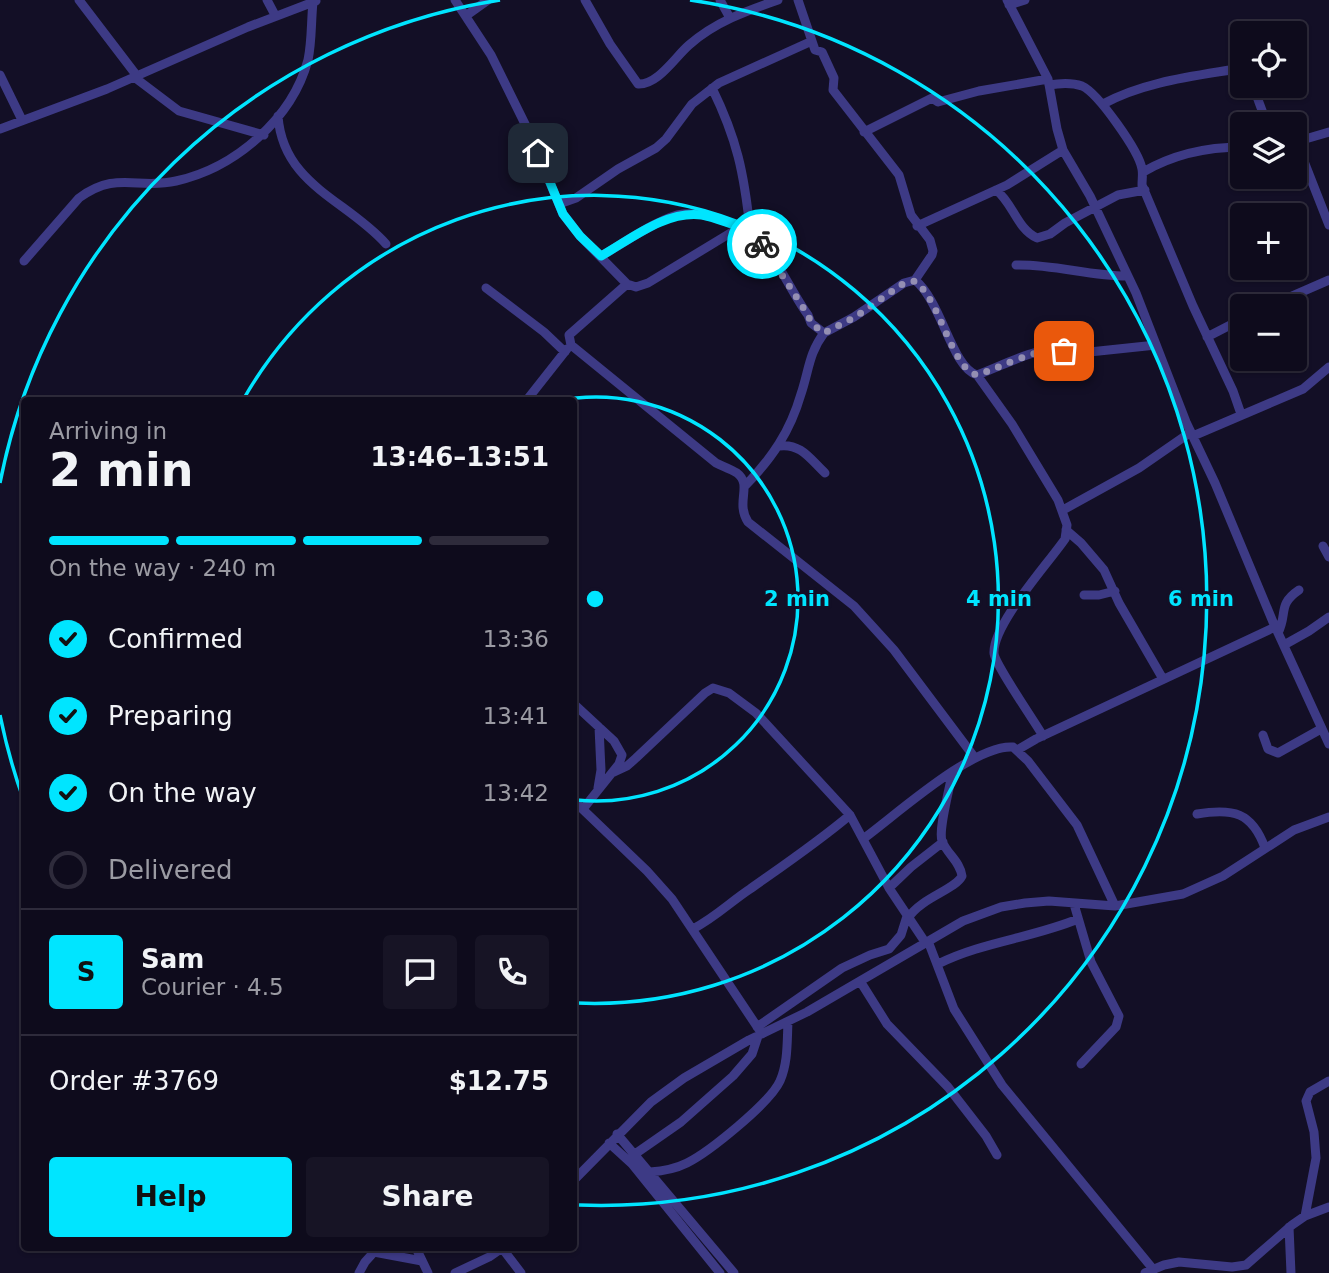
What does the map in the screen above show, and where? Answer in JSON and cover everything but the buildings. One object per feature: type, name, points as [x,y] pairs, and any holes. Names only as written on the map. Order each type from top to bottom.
[{"type":"street","points":[[79,0],[136,76],[179,111],[264,135]]},
{"type":"street","points":[[267,0],[275,15]]},
{"type":"street","points":[[455,0],[491,55],[570,224],[627,284],[636,286],[648,283],[745,228]]},
{"type":"street","points":[[467,15],[488,0]]},
{"type":"street","points":[[586,0],[621,61],[634,80],[641,85],[650,81],[701,34],[730,18],[778,0]]},
{"type":"street","points":[[720,0],[730,18]]},
{"type":"street","points":[[798,0],[815,50],[822,52],[834,78],[833,90],[899,176],[911,215],[930,240],[933,251],[926,268],[915,281],[904,283],[855,317],[824,333],[812,351],[790,426],[779,446],[745,486],[741,508],[748,522],[854,606],[894,650],[975,758]]},
{"type":"street","points":[[1025,0],[1008,2],[1049,82],[1063,150],[1096,209],[1136,293],[1192,434],[1329,744]]},
{"type":"street","points":[[0,129],[75,102],[275,15],[315,1],[307,61],[300,81],[264,135],[239,153],[199,174],[175,181],[117,181],[90,190],[79,198],[24,261]]},
{"type":"street","points":[[559,204],[576,198],[618,169],[656,148],[692,104],[712,88],[812,41]]},
{"type":"street","points":[[1103,104],[1119,96],[1193,75],[1230,70]]},
{"type":"street","points":[[0,75],[22,120]]},
{"type":"street","points":[[864,132],[932,98],[938,102],[979,91],[1049,82],[1082,86],[1103,104],[1133,150],[1143,172],[1145,190],[1241,414]]},
{"type":"street","points":[[712,88],[737,145],[747,194],[745,228]]},
{"type":"street","points":[[278,116],[283,142],[303,176],[386,244]]},
{"type":"street","points":[[1307,138],[1329,132]]},
{"type":"street","points":[[1143,172],[1171,158],[1191,152],[1230,148]]},
{"type":"street","points":[[917,226],[1026,175],[1063,150]]},
{"type":"street","points":[[1307,169],[1329,225]]},
{"type":"street","points":[[996,190],[1010,203],[1023,226],[1037,238],[1118,195],[1145,190]]},
{"type":"street","points":[[601,256],[670,217],[682,214],[715,218],[745,228],[773,257],[811,323],[824,333]]},
{"type":"street","points":[[1016,265],[1046,265],[1100,276],[1127,276]]},
{"type":"street","points":[[1297,294],[1329,280]]},
{"type":"street","points":[[915,281],[930,296],[962,364],[971,374],[977,375],[1058,349],[1069,354],[1156,345]]},
{"type":"street","points":[[529,397],[568,349],[569,335],[627,284]]},
{"type":"street","points":[[486,288],[716,463],[737,473],[745,486]]},
{"type":"street","points":[[1207,337],[1230,325]]},
{"type":"street","points":[[1063,510],[1139,468],[1192,434],[1303,389],[1329,368]]},
{"type":"street","points":[[977,375],[1021,439],[1063,510],[1065,539],[1011,613],[998,637],[994,653],[998,667],[1043,736]]},
{"type":"street","points":[[779,446],[792,445],[799,448],[825,472]]},
{"type":"street","points":[[1066,530],[1082,543],[1104,570],[1148,656],[1163,679]]},
{"type":"street","points":[[1323,546],[1329,557]]},
{"type":"street","points":[[863,839],[975,758],[1002,748],[1017,750],[1163,679],[1277,630],[1282,625],[1284,604],[1299,590]]},
{"type":"street","points":[[1084,595],[1115,591]]},
{"type":"street","points":[[1284,645],[1329,617]]},
{"type":"street","points":[[612,773],[621,770],[636,758],[713,688],[729,693],[756,713],[850,815],[889,888],[926,941],[958,1016],[1002,1085],[1149,1271],[1179,1262],[1231,1267],[1246,1265],[1289,1227],[1306,1216],[1329,1208]]},
{"type":"street","points":[[577,707],[614,741],[622,755],[612,773],[583,808]]},
{"type":"street","points":[[597,791],[601,770],[599,727]]},
{"type":"street","points":[[1263,735],[1268,749],[1279,752],[1321,729]]},
{"type":"street","points":[[1017,750],[1077,825],[1115,906]]},
{"type":"street","points":[[577,1177],[651,1102],[684,1077],[759,1032],[842,968],[889,949],[901,935],[908,917],[923,901],[961,880],[961,870],[943,842],[942,824],[952,773]]},
{"type":"street","points":[[577,803],[672,900],[759,1032]]},
{"type":"street","points":[[1197,814],[1217,811],[1246,817],[1254,824],[1265,848]]},
{"type":"street","points":[[693,929],[722,912],[850,815]]},
{"type":"street","points":[[759,1032],[788,1022],[963,921],[1001,908],[1049,901],[1115,906],[1146,902],[1198,889],[1294,830],[1329,817]]},
{"type":"street","points":[[889,888],[943,842]]},
{"type":"street","points":[[1074,904],[1091,962],[1119,1016],[1116,1027],[1081,1064]]},
{"type":"street","points":[[938,964],[966,951],[1055,929],[1078,919]]},
{"type":"street","points":[[860,981],[887,1024],[948,1087],[986,1136],[997,1155]]},
{"type":"street","points":[[650,1172],[673,1169],[698,1157],[766,1102],[780,1080],[784,1067],[788,1022]]},
{"type":"street","points":[[635,1154],[681,1122],[733,1076],[752,1054],[759,1032]]},
{"type":"street","points":[[1306,1216],[1316,1158],[1314,1132],[1306,1101],[1310,1092],[1329,1081]]},
{"type":"street","points":[[617,1134],[734,1273]]},
{"type":"street","points":[[609,1143],[632,1164],[720,1273]]},
{"type":"street","points":[[1289,1227],[1291,1273]]},
{"type":"street","points":[[417,1251],[428,1273]]},
{"type":"street","points":[[455,1273],[497,1251]]},
{"type":"street","points":[[504,1251],[521,1273]]},
{"type":"street","points":[[359,1273],[374,1252],[422,1261]]},
{"type":"way so far","points":[[762,244],[773,257],[811,323],[824,333],[855,317],[904,283],[915,281],[930,296],[962,364],[971,374],[977,375],[1036,354],[1058,349],[1064,351]]},
{"type":"route","points":[[538,153],[563,214],[580,236],[601,256],[670,217],[682,214],[715,218],[750,229],[762,244]]}]
